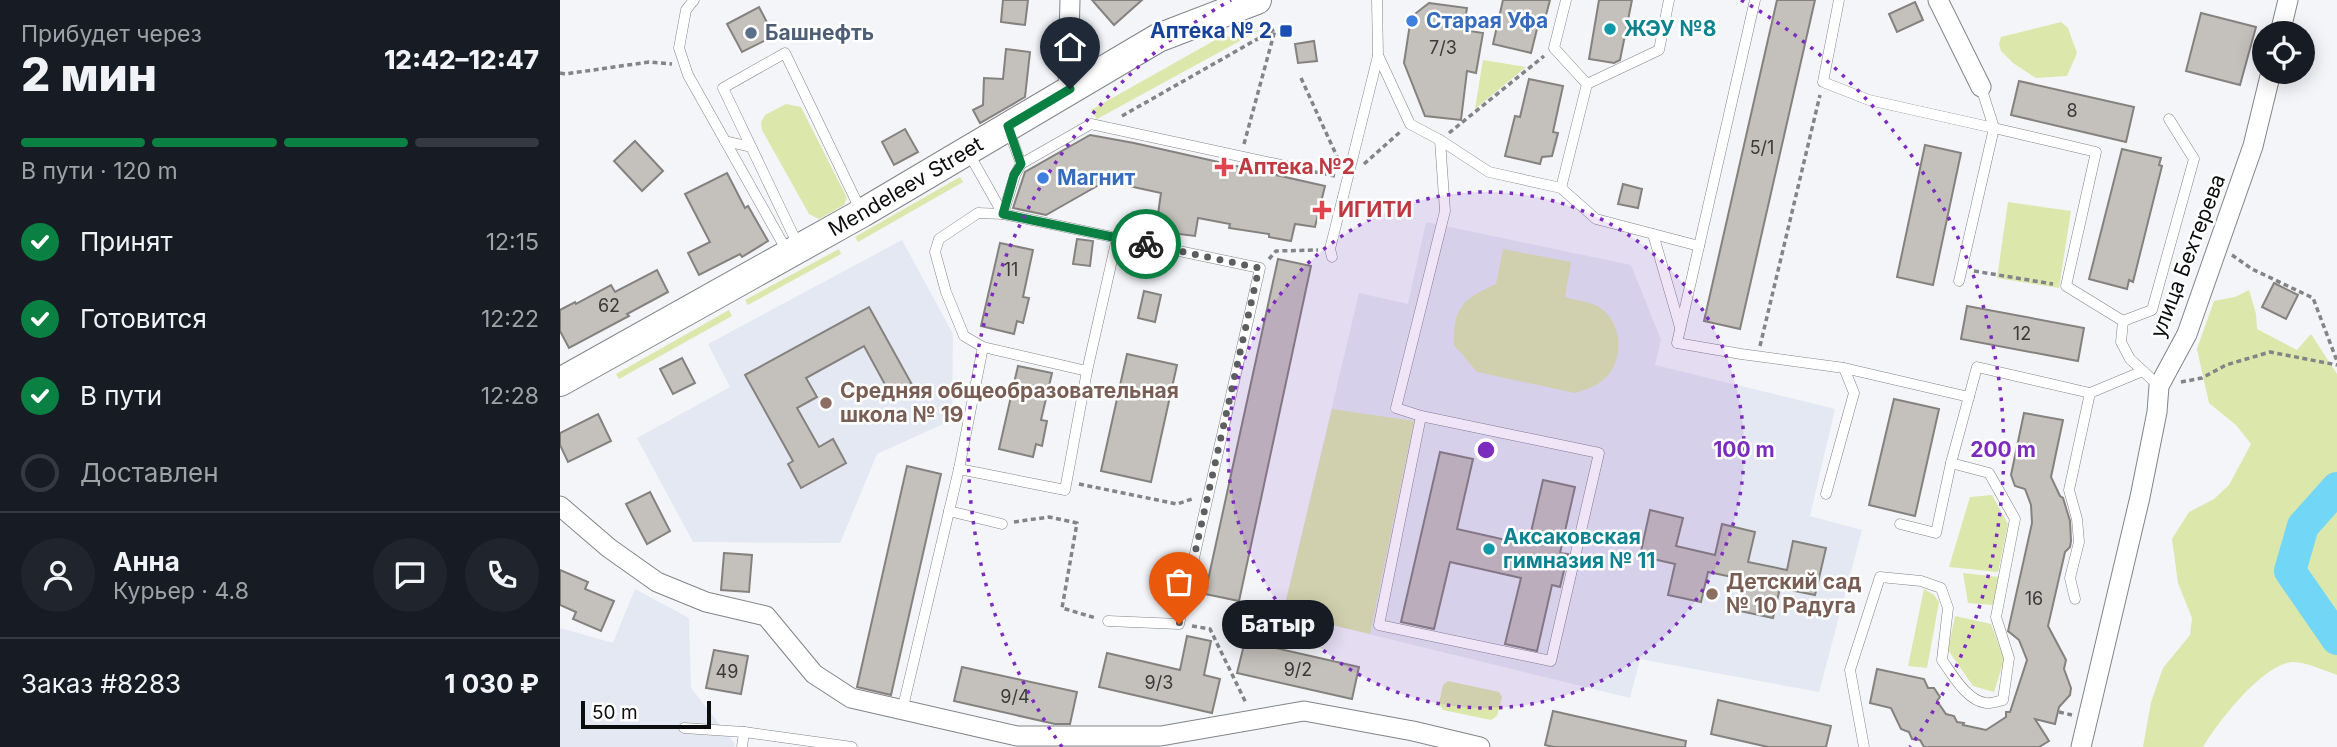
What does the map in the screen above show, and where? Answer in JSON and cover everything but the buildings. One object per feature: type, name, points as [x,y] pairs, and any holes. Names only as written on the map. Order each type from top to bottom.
[{"type":"main road","name":"Mendeleev Street","points":[[560,382],[862,213],[1158,38],[1257,0]]},
{"type":"street","points":[[1070,0],[1070,89]]},
{"type":"street","points":[[1938,0],[1981,87]]},
{"type":"street","points":[[2283,21],[2288,0]]},
{"type":"street","name":"улица Бехтерева","points":[[2081,747],[2140,496],[2158,412],[2159,386],[2187,334],[2253,146],[2268,84]]},
{"type":"street","points":[[560,506],[609,548],[657,582],[706,602],[766,616],[814,674],[851,698],[1016,742],[1105,742],[1161,736],[1304,711],[1413,731],[1480,747]]},
{"type":"lane","points":[[694,0],[686,10],[679,48],[688,75],[725,141],[794,252]]},
{"type":"lane","points":[[1331,253],[1378,55],[1377,0]]},
{"type":"lane","points":[[1566,0],[1554,48],[1587,84]]},
{"type":"lane","points":[[1587,84],[1659,50],[1669,0]]},
{"type":"lane","points":[[1755,0],[1677,343],[1844,368],[1969,397]]},
{"type":"lane","points":[[1839,0],[1823,82],[1869,100],[2096,152],[2066,286],[2123,321]]},
{"type":"lane","points":[[794,252],[751,147],[723,88],[785,53],[862,213]]},
{"type":"lane","points":[[1378,55],[1410,124],[1440,139],[1489,172],[1561,188],[1596,219],[1699,246]]},
{"type":"lane","points":[[1561,188],[1587,84]]},
{"type":"lane","points":[[1961,275],[1994,128],[1981,87]]},
{"type":"lane","points":[[2123,321],[2152,310],[2194,159],[2169,119]]},
{"type":"lane","points":[[1003,214],[1014,175],[1021,164],[1091,124],[1295,168]]},
{"type":"lane","points":[[1008,126],[1021,164]]},
{"type":"lane","points":[[1421,416],[1379,625],[1551,661],[1599,453],[1421,416],[1396,408],[1445,211],[1440,139]]},
{"type":"lane","points":[[725,141],[751,147]]},
{"type":"lane","points":[[967,151],[1003,214]]},
{"type":"lane","points":[[1087,371],[983,347],[964,336],[946,292],[935,252],[939,239],[978,213],[1003,214],[1259,268],[1179,624],[1108,621]]},
{"type":"lane","points":[[1653,234],[1680,328]]},
{"type":"lane","points":[[959,469],[1065,490],[1087,371],[1117,238]]},
{"type":"lane","points":[[2123,321],[2121,342],[2130,359],[2159,386]]},
{"type":"lane","points":[[902,711],[959,469],[983,347]]},
{"type":"lane","points":[[1900,524],[1936,533],[1951,463],[1977,366],[2090,393],[2143,371]]},
{"type":"lane","points":[[1826,494],[1854,393],[1844,368]]},
{"type":"lane","points":[[2076,598],[2070,578],[2079,542],[2077,519],[2069,489],[2090,393]]},
{"type":"lane","points":[[1864,747],[1850,670],[1880,577],[1921,581],[1941,588],[1948,608],[1942,660],[1971,697],[1986,704],[2003,700],[2009,658],[1996,617],[2015,519],[1989,473],[1951,463]]},
{"type":"lane","points":[[949,511],[1002,524]]},
{"type":"lane","points":[[684,727],[744,732],[852,747]]},
{"type":"lane","points":[[742,747],[744,732]]},
{"type":"path","points":[[1102,127],[1275,29],[1240,156]]},
{"type":"path","points":[[1440,139],[1554,48]]},
{"type":"path","points":[[560,73],[565,75],[649,62],[684,64]]},
{"type":"path","points":[[1301,78],[1347,179]]},
{"type":"path","points":[[1757,356],[1823,82]]},
{"type":"path","points":[[1347,179],[1410,124]]},
{"type":"path","points":[[1295,168],[1347,179]]},
{"type":"path","points":[[2159,386],[2202,378],[2226,365],[2270,352],[2337,363],[2313,298],[2252,269],[2218,245]]},
{"type":"path","points":[[1259,268],[1276,251],[1331,253]]},
{"type":"path","points":[[1961,275],[2066,286]]},
{"type":"path","points":[[1087,485],[1177,504],[1208,494]]},
{"type":"path","points":[[1002,524],[1049,517],[1077,523],[1062,608],[1108,621]]},
{"type":"path","points":[[1179,624],[1210,629],[1254,720]]},
{"type":"shaded area","points":[[1426,222],[1631,265],[1661,340],[1655,365],[1835,409],[1810,516],[1862,530],[1819,692],[1640,659],[1630,698],[1283,613],[1359,293],[1408,304]]},
{"type":"shaded area","name":"Средняя общеобразовательная школа № 19","points":[[902,240],[953,334],[952,420],[877,454],[840,543],[693,542],[637,438],[730,387],[708,344]]},
{"type":"shaded area","points":[[635,589],[689,618],[691,688],[735,744],[734,747],[560,747],[560,628],[613,643]]},
{"type":"green space","points":[[2061,22],[2068,28],[2077,53],[2067,76],[2036,78],[2013,63],[2001,51],[2001,37]]},
{"type":"green space","points":[[1260,30],[1097,119],[1091,110],[1217,39]]},
{"type":"green space","points":[[1483,60],[1526,67],[1475,109]]},
{"type":"green space","points":[[786,104],[801,107],[847,198],[844,205],[819,219],[809,214],[762,130],[761,122],[765,115]]},
{"type":"green space","points":[[960,177],[963,182],[858,242],[855,237]]},
{"type":"green space","points":[[2008,202],[2071,211],[2059,288],[1997,278]]},
{"type":"green space","points":[[839,249],[841,254],[748,305],[745,300]]},
{"type":"green space","points":[[1503,249],[1571,262],[1565,297],[1598,306],[1608,315],[1617,331],[1617,358],[1602,381],[1575,393],[1477,372],[1454,345],[1458,313],[1468,300],[1496,284]]},
{"type":"green space","points":[[2249,290],[2257,329],[2297,350],[2311,334],[2337,374],[2337,675],[2299,662],[2282,665],[2256,682],[2243,695],[2203,747],[2143,747],[2151,702],[2163,668],[2190,635],[2192,618],[2178,583],[2172,539],[2189,512],[2214,499],[2229,485],[2251,444],[2236,425],[2209,403],[2197,349],[2214,301],[2235,297]]},
{"type":"green space","points":[[729,310],[732,316],[619,379],[616,374]]},
{"type":"green space","points":[[1332,409],[1414,421],[1370,634],[1283,613]]},
{"type":"green space","points":[[1992,495],[2008,524],[1998,572],[1949,567],[1970,497]]},
{"type":"green space","points":[[1963,573],[1999,577],[1993,605],[1968,603]]},
{"type":"green space","points":[[1924,589],[1939,602],[1927,668],[1908,666]]},
{"type":"green space","points":[[1955,616],[1991,624],[2004,660],[1994,692],[1973,686],[1948,650]]},
{"type":"green space","points":[[1448,681],[1499,692],[1502,697],[1497,716],[1491,720],[1443,710],[1439,704],[1443,685]]},
{"type":"waterway","points":[[2337,488],[2303,526],[2290,571],[2337,639]]},
{"type":"way so far","points":[[1146,244],[1259,268],[1179,624]]},
{"type":"place","name":"Старая Уфа","points":[[1412,21]]},
{"type":"place","name":"ЖЭУ №8","points":[[1610,29]]},
{"type":"place","name":"Аптека № 2","points":[[1286,31]]},
{"type":"place","name":"Башнефть","points":[[751,33]]},
{"type":"place","name":"Аптека №2","points":[[1224,167]]},
{"type":"place","name":"Магнит","points":[[1043,178]]},
{"type":"place","name":"ИГИТИ","points":[[1322,210]]},
{"type":"place","name":"Средняя общеобразовательная школа № 19","points":[[826,403]]},
{"type":"place","name":"Аксаковская гимназия № 11","points":[[1489,549]]},
{"type":"place","name":"Детский сад № 10 Радуга","points":[[1712,594]]},
{"type":"place","name":"Батыр","points":[[1179,624]]},
{"type":"route","points":[[1070,89],[1008,126],[1021,164],[1014,175],[1003,214],[1146,244]]}]
